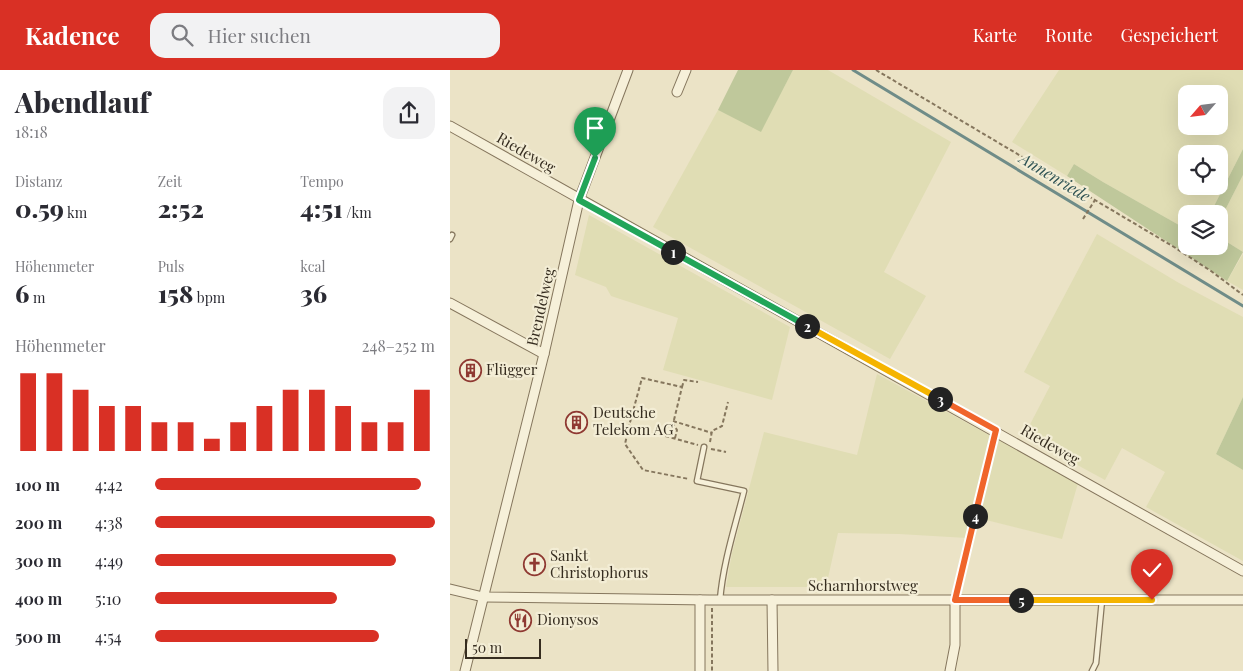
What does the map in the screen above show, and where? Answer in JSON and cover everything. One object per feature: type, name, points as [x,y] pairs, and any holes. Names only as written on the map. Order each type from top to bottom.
[{"type":"street","name":"Brendelweg","points":[[465,671],[544,354],[579,200],[628,70]]},
{"type":"street","points":[[677,92],[686,70]]},
{"type":"street","name":"Riedeweg","points":[[450,126],[579,200],[996,430],[1243,570]]},
{"type":"street","points":[[450,303],[544,354]]},
{"type":"street","name":"Scharnhorstweg","points":[[450,589],[483,597],[700,600],[1243,600]]},
{"type":"street","points":[[700,600],[700,671]]},
{"type":"street","points":[[772,600],[772,671]]},
{"type":"street","points":[[950,671],[955,645],[955,600]]},
{"type":"lane","points":[[704,447],[696,481],[744,491],[728,552],[722,584],[716,600]]},
{"type":"lane","points":[[1092,671],[1096,663],[1102,600]]},
{"type":"path","points":[[876,70],[1204,266],[1243,295]]},
{"type":"path","points":[[1083,219],[1095,200]]},
{"type":"path","points":[[682,387],[642,378],[625,444],[643,470],[696,481]]},
{"type":"path","points":[[675,438],[677,430],[673,424],[684,380],[698,382]]},
{"type":"path","points":[[726,452],[708,448],[712,431],[722,426],[728,402]]},
{"type":"path","points":[[633,411],[648,414]]},
{"type":"path","points":[[674,421],[712,432]]},
{"type":"path","points":[[629,426],[704,447]]},
{"type":"path","points":[[955,600],[996,430]]},
{"type":"path","points":[[712,671],[716,600]]},
{"type":"shaded area","points":[[793,70],[828,70],[951,142],[884,272],[926,296],[890,359],[653,227],[718,110],[761,131]]},
{"type":"shaded area","points":[[1059,70],[1243,70],[1243,149],[1228,179],[1228,145],[1178,145],[1178,195],[1220,195],[1215,205],[1178,205],[1178,224],[1074,164],[1067,176],[1012,142]]},
{"type":"shaded area","points":[[1243,175],[1243,252],[1228,243],[1228,205]]},
{"type":"shaded area","points":[[589,215],[790,327],[772,400],[663,370],[678,318],[611,296],[606,287],[575,275]]},
{"type":"shaded area","points":[[1097,234],[1179,283],[1243,317],[1243,397],[1216,454],[1243,470],[1243,561],[1146,507],[1165,472],[1122,448],[1105,480],[1024,436],[1050,386],[1024,372]]},
{"type":"shaded area","points":[[1243,254],[1243,290],[1227,281]]},
{"type":"shaded area","points":[[877,374],[991,436],[967,538],[838,533],[826,587],[726,587],[732,553],[764,432],[857,455]]},
{"type":"shaded area","points":[[998,439],[1078,483],[1062,539],[978,518]]},
{"type":"green space","points":[[738,70],[793,70],[761,132],[718,110]]},
{"type":"green space","points":[[1243,149],[1243,175],[1228,205],[1215,205],[1220,195],[1228,195],[1228,179]]},
{"type":"green space","points":[[1074,164],[1178,224],[1178,249],[1067,176]]},
{"type":"green space","points":[[1228,243],[1243,252],[1227,281],[1187,255],[1228,255]]},
{"type":"green space","points":[[1243,397],[1243,470],[1216,454]]},
{"type":"waterway","name":"Annenriede","points":[[853,70],[1243,306]]},
{"type":"place","name":"Flügger","points":[[470,370]]},
{"type":"place","name":"Deutsche Telekom AG","points":[[577,422]]},
{"type":"place","name":"Sankt Christophorus","points":[[534,565]]},
{"type":"place","name":"Dionysos","points":[[521,620]]},
{"type":"route","points":[[595,158],[579,200],[996,430],[955,600],[1152,600]]}]
